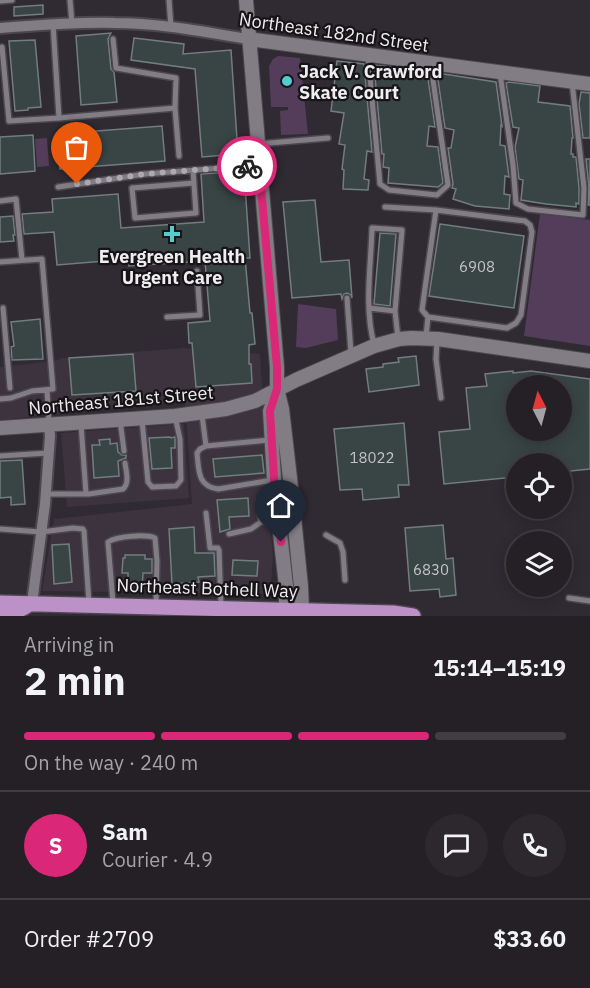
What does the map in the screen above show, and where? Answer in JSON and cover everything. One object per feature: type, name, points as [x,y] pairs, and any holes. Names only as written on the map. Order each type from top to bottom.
[{"type":"main road","name":"Northeast Bothell Way","points":[[0,603],[393,613],[413,616]]},
{"type":"main road","points":[[0,613],[9,614],[22,610],[32,603]]},
{"type":"street","points":[[246,0],[277,389],[282,409],[290,478],[302,611]]},
{"type":"street","name":"Northeast 182nd Street","points":[[0,28],[116,23],[171,27],[590,84]]},
{"type":"street","name":"Northeast 181st Street","points":[[0,428],[175,416],[226,409],[255,401],[352,355],[399,339],[432,338],[590,361]]},
{"type":"street","points":[[277,389],[270,411],[271,440],[286,586],[286,610]]},
{"type":"street","points":[[32,603],[46,494],[49,425]]},
{"type":"lane","points":[[0,1],[12,0]]},
{"type":"lane","points":[[70,0],[72,24]]},
{"type":"lane","points":[[170,0],[171,27]]},
{"type":"lane","points":[[53,24],[59,118]]},
{"type":"lane","points":[[113,39],[116,68],[176,78],[175,108],[179,156]]},
{"type":"lane","points":[[2,47],[9,121]]},
{"type":"lane","points":[[368,55],[380,184],[389,190],[436,195],[448,185],[431,63]]},
{"type":"lane","points":[[500,72],[516,203],[528,208],[583,214],[584,188],[572,81]]},
{"type":"lane","points":[[0,122],[175,108]]},
{"type":"lane","points":[[257,144],[328,138]]},
{"type":"lane","points":[[58,187],[145,174],[259,165]]},
{"type":"lane","points":[[193,170],[194,183],[196,213],[135,218],[132,188],[194,183]]},
{"type":"lane","points":[[0,201],[16,199],[22,260]]},
{"type":"lane","points":[[385,207],[436,210],[525,221],[530,225],[532,232],[521,315],[516,323],[507,328],[428,317]]},
{"type":"lane","points":[[436,210],[422,310],[428,317],[441,398]]},
{"type":"lane","points":[[374,346],[369,308],[372,228],[402,230],[395,311],[399,339]]},
{"type":"lane","points":[[0,262],[42,259],[53,389],[32,391],[0,399]]},
{"type":"lane","points":[[167,317],[200,315],[197,271]]},
{"type":"lane","points":[[347,298],[352,355]]},
{"type":"lane","points":[[3,308],[10,388]]},
{"type":"lane","points":[[369,308],[395,311]]},
{"type":"lane","points":[[47,390],[49,425]]},
{"type":"lane","points":[[202,413],[206,446]]},
{"type":"lane","points":[[142,418],[148,482],[152,487],[176,486],[181,480],[181,452],[175,416]]},
{"type":"lane","points":[[120,420],[124,451]]},
{"type":"lane","points":[[81,423],[86,494]]},
{"type":"lane","points":[[271,440],[206,446],[197,451],[200,477],[209,488],[218,489],[274,480]]},
{"type":"lane","points":[[0,456],[48,453]]},
{"type":"lane","points":[[46,494],[86,494],[123,489],[127,483],[125,463]]},
{"type":"lane","points":[[259,500],[261,522]]},
{"type":"lane","points":[[206,513],[210,548],[219,550],[221,609]]},
{"type":"lane","points":[[229,534],[251,529],[261,522],[279,520]]},
{"type":"lane","points":[[0,529],[41,532],[83,529],[89,604]]},
{"type":"lane","points":[[326,535],[340,543],[345,580]]},
{"type":"lane","points":[[113,605],[108,542],[114,538],[150,536],[155,538],[157,561],[156,607]]},
{"type":"lane","points":[[569,598],[590,601]]},
{"type":"shaded area","name":"Jack V. Crawford Skate Court","points":[[278,56],[300,58],[308,134],[281,135],[280,111],[288,110],[288,107],[271,107],[269,66]]},
{"type":"shaded area","points":[[47,138],[49,166],[37,167],[35,139]]},
{"type":"shaded area","points":[[540,214],[590,220],[590,346],[524,336]]},
{"type":"shaded area","points":[[298,304],[336,309],[338,340],[306,348],[296,347]]},
{"type":"shaded area","points":[[183,348],[260,354],[273,560],[270,594],[42,591],[54,519],[192,504],[185,401],[0,420],[0,367],[55,361],[62,358]]},
{"type":"shaded area","points":[[184,424],[189,498],[67,507],[61,433]]},
{"type":"building","points":[[43,5],[43,14],[14,16],[14,7]]},
{"type":"building","points":[[111,33],[108,39],[117,102],[81,105],[76,36]]},
{"type":"building","points":[[134,38],[184,44],[183,54],[231,50],[238,154],[202,157],[195,69],[131,60]]},
{"type":"building","points":[[35,40],[41,107],[15,111],[9,41]]},
{"type":"building","points":[[337,61],[364,64],[372,152],[367,151],[364,179],[369,180],[368,190],[343,189],[344,170],[342,169],[345,145],[339,144],[344,113],[331,111]]},
{"type":"building","points":[[374,65],[400,68],[400,71],[427,72],[435,127],[429,126],[427,146],[438,147],[443,183],[438,187],[388,183],[389,168],[383,167],[384,154],[382,154]]},
{"type":"building","points":[[437,73],[496,82],[502,126],[500,145],[505,146],[509,177],[505,176],[504,194],[510,195],[509,209],[475,206],[453,199],[456,189],[452,188],[448,148],[451,148],[454,130],[445,128]]},
{"type":"building","points":[[506,83],[540,86],[538,102],[570,106],[573,138],[571,154],[576,157],[579,188],[579,204],[576,203],[576,207],[521,200],[523,180],[519,179],[515,147],[519,128],[513,127]]},
{"type":"building","points":[[581,92],[590,93],[590,138],[583,138],[579,104]]},
{"type":"building","points":[[162,126],[165,161],[60,169],[57,134]]},
{"type":"building","points":[[33,135],[35,171],[0,174],[0,137]]},
{"type":"building","points":[[586,159],[590,159],[590,205],[588,205]]},
{"type":"building","points":[[244,171],[250,258],[245,258],[255,344],[249,345],[252,383],[196,387],[188,323],[210,321],[205,261],[129,266],[129,259],[57,265],[54,232],[24,234],[22,214],[53,212],[52,199],[118,194],[121,228],[204,222],[201,174]]},
{"type":"building","points":[[315,200],[321,262],[349,260],[352,298],[347,293],[342,299],[341,294],[292,298],[283,202]]},
{"type":"building","points":[[13,216],[14,241],[0,242],[0,217]]},
{"type":"building","points":[[440,224],[524,236],[514,308],[429,296]]},
{"type":"building","points":[[380,233],[396,234],[390,306],[374,304]]},
{"type":"building","points":[[40,319],[43,359],[12,360],[11,347],[14,346],[11,322]]},
{"type":"building","points":[[133,354],[136,391],[72,395],[69,358]]},
{"type":"building","points":[[416,356],[419,385],[369,392],[366,369],[399,362],[398,358]]},
{"type":"building","points":[[531,371],[560,375],[506,375],[506,441],[572,441],[572,377],[590,379],[590,469],[572,471],[572,453],[506,453],[506,478],[444,484],[439,432],[470,429],[466,388],[487,386],[485,374]]},
{"type":"building","points":[[404,423],[409,485],[398,485],[399,497],[363,500],[362,489],[340,490],[334,429]]},
{"type":"building","points":[[175,437],[175,448],[171,448],[172,468],[152,469],[149,438]]},
{"type":"building","points":[[110,439],[110,444],[117,443],[118,452],[126,455],[126,458],[118,461],[119,476],[94,478],[92,445],[100,445],[99,440]]},
{"type":"building","points":[[262,455],[264,473],[215,477],[213,459]]},
{"type":"building","points":[[22,460],[25,504],[11,505],[11,497],[0,498],[0,461]]},
{"type":"building","points":[[248,498],[249,516],[229,517],[230,529],[220,532],[217,500]]},
{"type":"building","points":[[443,525],[446,559],[453,558],[456,595],[440,597],[439,589],[410,591],[405,528]]},
{"type":"building","points":[[194,527],[195,553],[214,553],[215,576],[198,577],[199,582],[172,584],[169,529]]},
{"type":"building","points":[[69,544],[72,582],[54,584],[52,545]]},
{"type":"building","points":[[125,555],[145,555],[145,559],[152,559],[152,573],[143,573],[142,590],[128,589],[128,573],[122,573]]},
{"type":"building","points":[[233,560],[258,561],[257,576],[232,575]]},
{"type":"way so far","points":[[77,184],[145,174],[247,166]]},
{"type":"place","name":"Jack V. Crawford Skate Court","points":[[287,81]]},
{"type":"place","name":"Evergreen Health Urgent Care","points":[[172,234]]},
{"type":"route","points":[[247,166],[259,165],[277,367],[277,389],[270,411],[281,542]]}]
